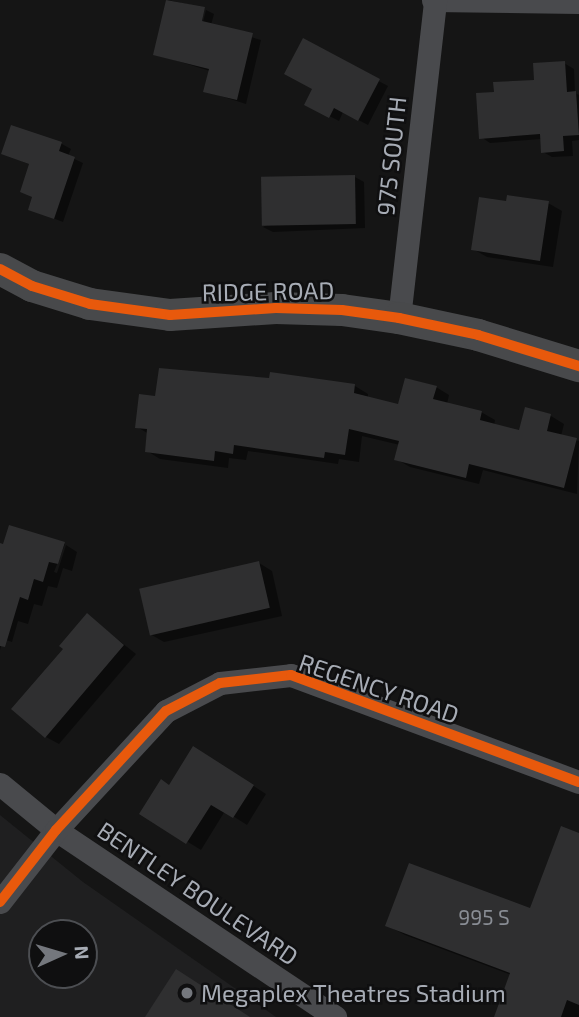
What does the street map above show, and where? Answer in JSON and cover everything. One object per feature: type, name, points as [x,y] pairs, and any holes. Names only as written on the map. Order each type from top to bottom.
[{"type":"street","points":[[434,0],[579,2]]},
{"type":"street","name":"975 SOUTH","points":[[399,318],[434,0]]},
{"type":"street","name":"RIDGE ROAD","points":[[0,269],[32,286],[90,304],[170,314],[276,308],[342,310],[399,318],[478,335],[579,366]]},
{"type":"street","name":"REGENCY ROAD","points":[[0,902],[56,830],[166,711],[220,684],[291,675],[579,782]]},
{"type":"street","name":"BENTLEY BOULEVARD","points":[[0,784],[56,830],[335,1017]]},
{"type":"shaded area","points":[[0,815],[83,882],[276,1017],[0,1017]]},
{"type":"building","points":[[166,0],[205,7],[202,21],[253,33],[237,100],[203,92],[209,69],[153,55]]},
{"type":"building","points":[[303,38],[380,79],[358,121],[334,108],[329,118],[304,105],[312,89],[284,74]]},
{"type":"building","points":[[565,61],[567,92],[576,91],[579,135],[563,136],[564,151],[541,153],[540,134],[479,139],[476,93],[494,92],[493,82],[534,80],[533,63]]},
{"type":"building","points":[[11,125],[62,142],[59,151],[75,157],[54,219],[28,210],[32,197],[20,192],[29,164],[1,154]]},
{"type":"building","points":[[355,175],[356,224],[262,226],[261,177]]},
{"type":"building","points":[[507,195],[549,201],[540,261],[471,250],[479,197],[506,201]]},
{"type":"building","points":[[159,368],[269,378],[270,372],[355,384],[354,393],[398,404],[405,378],[437,386],[433,399],[482,411],[480,420],[519,430],[525,407],[551,414],[547,431],[577,438],[564,488],[469,464],[466,478],[394,460],[399,441],[349,429],[345,455],[325,452],[324,458],[234,445],[233,454],[215,451],[214,461],[145,452],[147,429],[135,428],[139,394],[155,396]]},
{"type":"building","points":[[9,525],[65,542],[58,564],[49,562],[43,582],[34,579],[28,600],[20,597],[5,647],[0,646],[0,543],[3,544]]},
{"type":"building","points":[[259,561],[270,608],[150,635],[139,589]]},
{"type":"building","points":[[87,613],[124,645],[45,738],[11,709],[63,649],[59,646]]},
{"type":"building","points":[[193,746],[254,785],[233,818],[211,805],[186,844],[139,814],[161,779],[169,785]]},
{"type":"building","points":[[561,826],[579,833],[579,1005],[567,1000],[561,1017],[494,1017],[510,973],[385,926],[409,863],[530,908]]},
{"type":"building","name":"Megaplex Theatres Stadium","points":[[176,969],[250,1017],[145,1017]]},
{"type":"cycle path","points":[[0,269],[32,286],[90,304],[170,315],[276,308],[342,310],[399,318],[478,335],[579,366]]},
{"type":"cycle path","points":[[0,902],[56,830],[166,711],[220,683],[291,675],[579,782]]},
{"type":"place","name":"Megaplex Theatres Stadium","points":[[187,993]]}]
